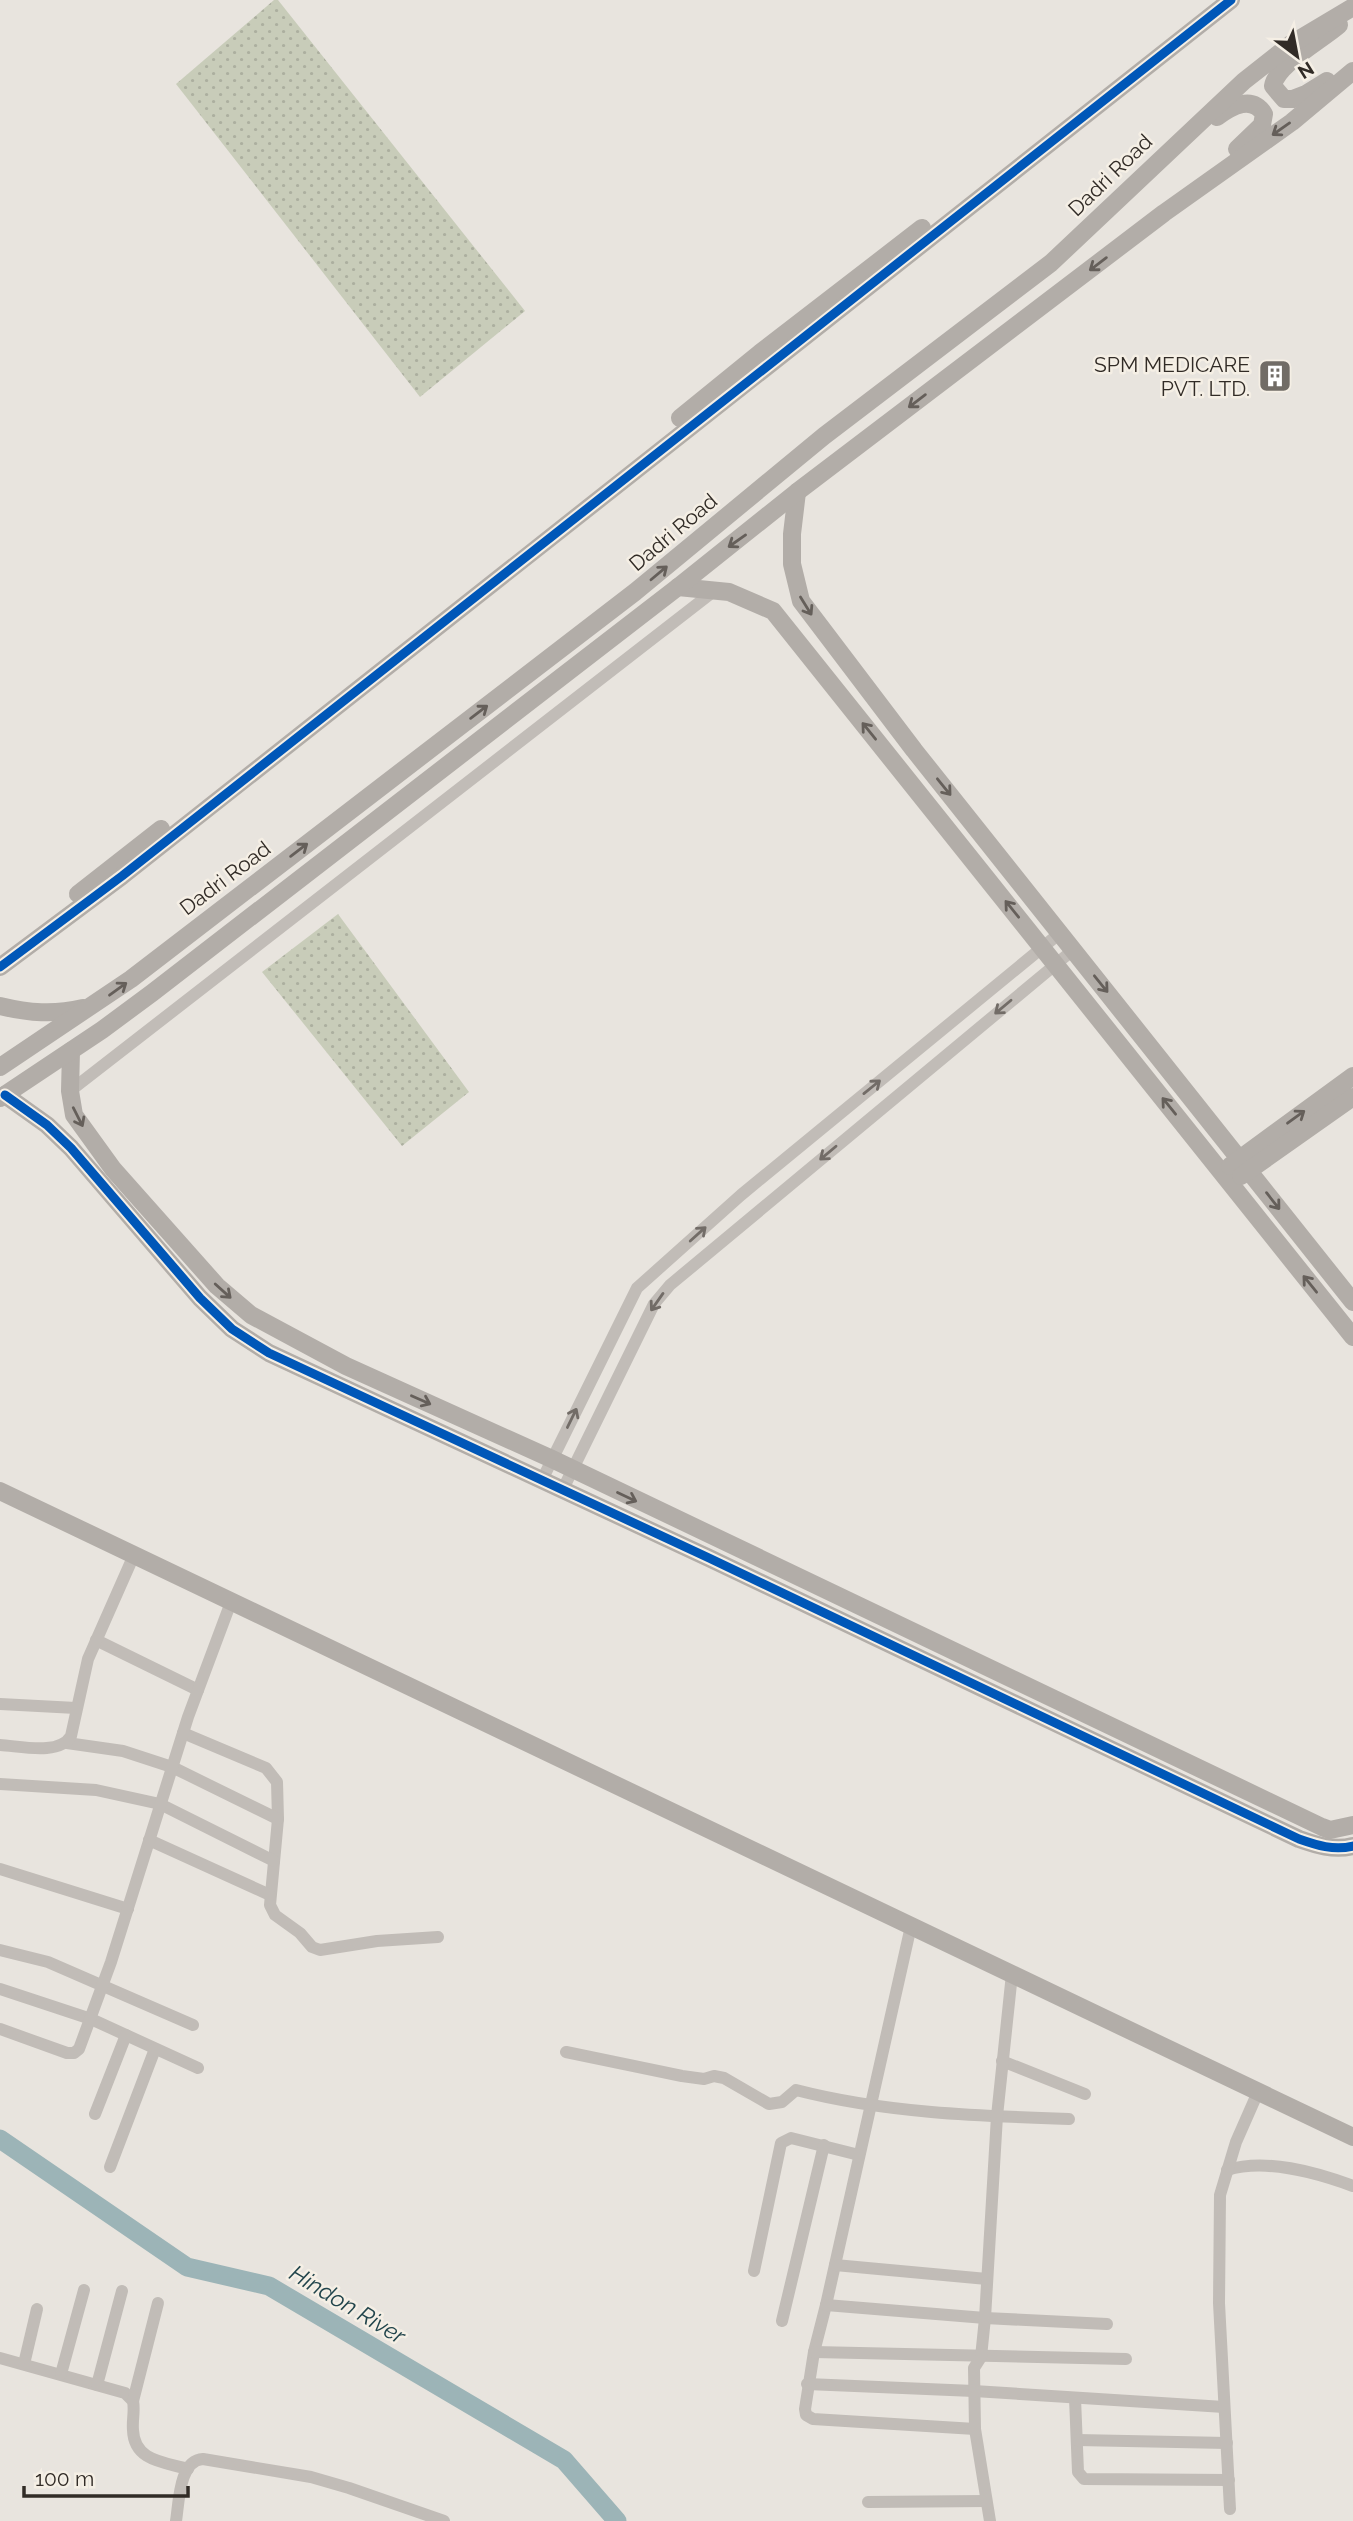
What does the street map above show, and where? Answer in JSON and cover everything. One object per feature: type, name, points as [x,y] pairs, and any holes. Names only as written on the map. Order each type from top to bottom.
[{"type":"street","points":[[0,953],[114,866],[760,353],[1213,0]]},
{"type":"street","points":[[0,967],[122,876],[1231,0]]},
{"type":"street","name":"Dadri Road","points":[[0,1067],[95,1005],[635,592],[824,436],[1051,262],[1244,81],[1291,44],[1353,7]]},
{"type":"street","points":[[1353,13],[1321,41],[1287,64],[1274,77],[1273,86],[1284,99],[1293,99],[1306,94],[1353,63]]},
{"type":"street","points":[[71,1051],[70,1091],[74,1115],[113,1170],[217,1286],[251,1315],[345,1366],[552,1460],[1322,1827],[1330,1830],[1347,1827],[1350,1847],[1320,1847],[1298,1839],[563,1489],[269,1353],[232,1329],[200,1298],[71,1148],[47,1125],[3,1096],[152,993],[797,492],[1164,213],[1292,122],[1353,71]]},
{"type":"street","points":[[1164,213],[1252,136],[1262,125],[1264,114],[1259,106],[1250,102],[1236,106],[1166,153]]},
{"type":"street","points":[[797,492],[792,564],[801,601],[914,750],[1353,1301]]},
{"type":"street","points":[[678,587],[729,592],[773,611],[1353,1337]]},
{"type":"street","points":[[70,1091],[714,591]]},
{"type":"street","points":[[895,764],[914,750]]},
{"type":"street","points":[[542,1480],[637,1288],[741,1195],[1060,933]]},
{"type":"street","points":[[563,1489],[654,1304],[670,1285],[1073,950]]},
{"type":"street","points":[[0,1006],[32,1013],[60,1013],[95,1005]]},
{"type":"street","points":[[1226,1178],[1353,1076]]},
{"type":"street","points":[[1244,1164],[1353,1097]]},
{"type":"street","points":[[0,1491],[1353,2137]]},
{"type":"street","points":[[67,1743],[71,1736],[81,1680],[134,1555]]},
{"type":"street","points":[[0,2029],[26,2036],[67,2053],[74,2053],[79,2049],[128,1909],[183,1732],[231,1602]]},
{"type":"street","points":[[96,1640],[198,1690]]},
{"type":"street","points":[[0,1704],[76,1707]]},
{"type":"street","points":[[183,1732],[266,1769],[273,1775],[277,1782],[278,1819],[270,1906],[275,1915],[300,1933],[312,1947],[320,1950],[377,1941],[438,1937]]},
{"type":"street","points":[[0,1745],[55,1747],[67,1743],[113,1748],[172,1767],[278,1819]]},
{"type":"street","points":[[0,1784],[96,1790],[160,1804],[274,1861]]},
{"type":"street","points":[[149,1840],[270,1895]]},
{"type":"street","points":[[0,1869],[128,1909]]},
{"type":"street","points":[[911,1926],[814,2352],[805,2409],[806,2415],[813,2419],[975,2428]]},
{"type":"street","points":[[0,1950],[48,1962],[193,2025]]},
{"type":"street","points":[[990,2521],[975,2428],[974,2368],[981,2357],[985,2318],[997,2116],[1012,1975]]},
{"type":"street","points":[[0,1989],[91,2019],[198,2068]]},
{"type":"street","points":[[95,2114],[126,2035]]},
{"type":"street","points":[[110,2167],[155,2049]]},
{"type":"street","points":[[566,2052],[689,2077],[724,2078],[769,2104],[782,2102],[796,2090],[871,2106],[1069,2119]]},
{"type":"street","points":[[1002,2062],[1085,2094]]},
{"type":"street","points":[[1230,2509],[1219,2303],[1220,2194],[1236,2142],[1258,2092]]},
{"type":"street","points":[[754,2271],[781,2143],[791,2138],[859,2154]]},
{"type":"street","points":[[782,2321],[824,2145]]},
{"type":"street","points":[[1227,2171],[1242,2165],[1284,2168],[1353,2186]]},
{"type":"street","points":[[835,2265],[987,2280]]},
{"type":"street","points":[[61,2374],[84,2290]]},
{"type":"street","points":[[97,2385],[122,2291]]},
{"type":"street","points":[[158,2303],[133,2401],[134,2440],[142,2454],[149,2458],[188,2469]]},
{"type":"street","points":[[826,2305],[985,2318],[1107,2324]]},
{"type":"street","points":[[24,2364],[37,2309]]},
{"type":"street","points":[[814,2352],[1126,2359]]},
{"type":"street","points":[[0,2358],[125,2393],[133,2401]]},
{"type":"street","points":[[807,2384],[974,2391],[1224,2407]]},
{"type":"street","points":[[1074,2398],[1078,2472],[1084,2479],[1229,2480]]},
{"type":"street","points":[[1077,2440],[1227,2443]]},
{"type":"street","points":[[176,2521],[181,2487],[188,2469],[196,2459],[311,2477],[370,2494],[444,2521]]},
{"type":"street","points":[[867,2502],[986,2501]]},
{"type":"green space","points":[[274,0],[278,0],[525,311],[420,397],[176,84]]},
{"type":"green space","points":[[338,914],[469,1092],[402,1146],[262,972]]},
{"type":"waterway","name":"Hindon River","points":[[0,2139],[187,2267],[269,2286],[564,2460],[617,2521]]},
{"type":"cycle path","points":[[0,967],[122,876],[1231,0]]},
{"type":"cycle path","points":[[5,1095],[47,1125],[71,1148],[200,1298],[232,1329],[269,1353],[709,1558],[1299,1839],[1332,1848],[1353,1846]]},
{"type":"place","name":"SPM MEDICARE PVT. LTD.","points":[[1275,376]]}]
